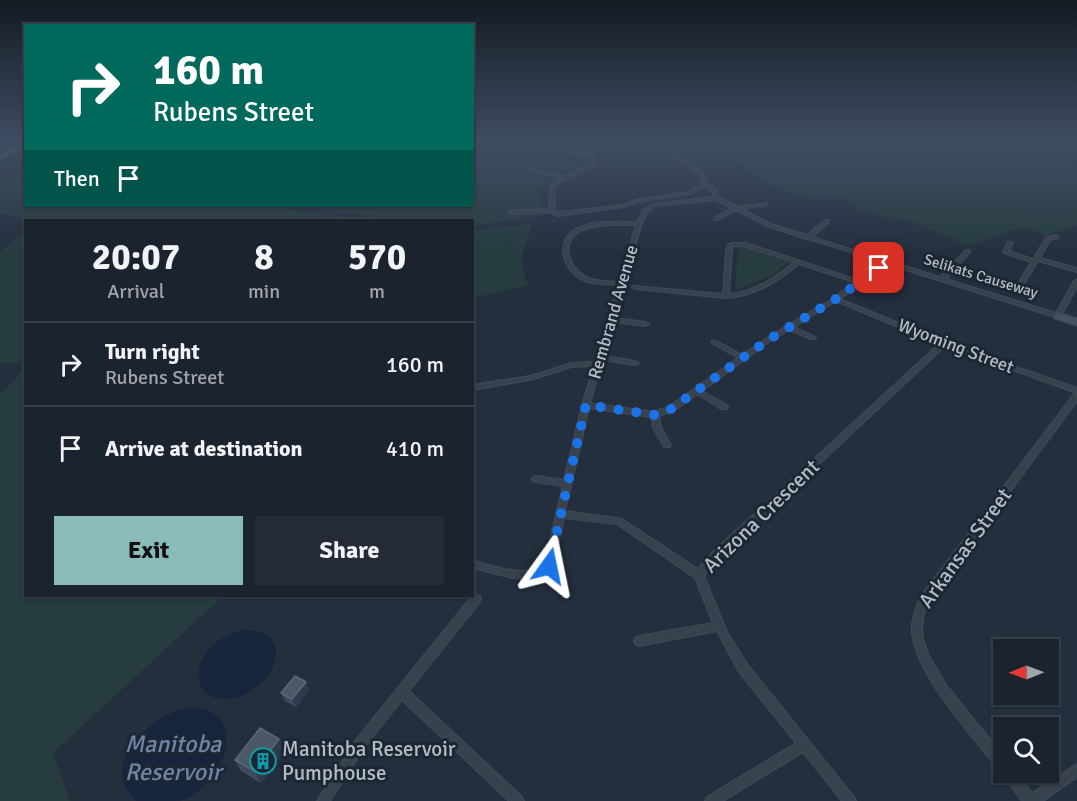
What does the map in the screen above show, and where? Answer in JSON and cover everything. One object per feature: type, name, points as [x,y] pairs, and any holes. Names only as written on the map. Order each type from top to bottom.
[{"type":"street","points":[[552,210],[552,185],[562,179]]},
{"type":"street","name":"Selikats Causeway","points":[[702,179],[702,184],[712,198],[763,223],[1077,322]]},
{"type":"street","points":[[511,213],[552,210],[554,213],[562,214],[624,206],[636,201],[690,193],[702,184]]},
{"type":"street","name":"Rembrand Avenue","points":[[474,565],[527,575],[541,573],[549,566],[586,405],[643,213],[652,207],[712,198]]},
{"type":"street","points":[[716,219],[725,212],[765,204]]},
{"type":"street","points":[[807,238],[827,221]]},
{"type":"street","points":[[621,284],[590,280],[580,276],[573,269],[564,249],[572,235],[581,229],[639,223]]},
{"type":"street","points":[[1020,286],[1048,239],[1056,237]]},
{"type":"street","points":[[1010,243],[1006,252],[1077,270]]},
{"type":"street","points":[[726,296],[729,251],[733,244],[744,244],[859,282]]},
{"type":"street","points":[[941,280],[968,251]]},
{"type":"street","points":[[635,287],[726,296],[748,293],[782,275],[798,262]]},
{"type":"street","points":[[586,405],[655,415],[675,407],[788,327],[836,299],[886,262]]},
{"type":"street","points":[[1058,316],[1077,280]]},
{"type":"street","name":"Wyoming Street","points":[[836,299],[944,343],[1077,391]]},
{"type":"street","points":[[612,320],[646,324]]},
{"type":"street","points":[[788,327],[813,338]]},
{"type":"street","points":[[714,342],[743,358]]},
{"type":"street","name":"Arizona Crescent","points":[[850,801],[743,668],[720,626],[699,575],[718,553],[944,343]]},
{"type":"street","points":[[474,387],[533,377],[569,363],[599,361],[635,363]]},
{"type":"street","points":[[697,391],[724,407]]},
{"type":"street","name":"Arkansas Street","points":[[993,752],[932,672],[918,640],[918,615],[925,599],[1077,396]]},
{"type":"street","points":[[655,415],[657,427],[667,445]]},
{"type":"street","points":[[536,479],[567,483]]},
{"type":"street","points":[[560,514],[620,521],[699,575]]},
{"type":"street","points":[[323,801],[360,744],[476,599]]},
{"type":"street","points":[[639,641],[720,626]]},
{"type":"street","points":[[402,692],[518,801]]},
{"type":"street","points":[[711,801],[803,745]]},
{"type":"street","points":[[1017,783],[1031,801],[1077,770]]},
{"type":"green space","points":[[0,179],[24,179],[24,207],[274,207],[358,219],[36,219],[0,214]]},
{"type":"green space","points":[[474,179],[552,179],[536,191],[546,215],[474,226],[474,219],[392,219],[302,207],[474,207]]},
{"type":"green space","points":[[763,179],[1077,179],[1077,224],[1046,236],[1024,226],[970,246],[913,222],[856,211],[858,206],[845,199],[803,197]]},
{"type":"green space","points":[[532,224],[522,262],[529,285],[474,298],[474,231]]},
{"type":"green space","points":[[24,234],[24,363],[0,363],[0,251]]},
{"type":"green space","points":[[742,246],[789,262],[773,275],[735,290],[738,247]]},
{"type":"green space","points":[[24,370],[24,597],[222,597],[53,753],[70,801],[0,801],[0,394]]},
{"type":"water","name":"Manitoba Reservoir","points":[[242,630],[261,632],[272,640],[276,651],[274,664],[266,678],[254,689],[240,697],[223,699],[213,697],[201,687],[199,680],[204,655],[217,642]]},
{"type":"water","name":"Manitoba Reservoir","points":[[188,707],[209,711],[221,721],[226,734],[225,750],[219,767],[195,794],[179,801],[136,801],[125,787],[122,772],[125,757],[145,731],[159,720]]},
{"type":"building","points":[[295,676],[306,682],[292,699],[281,693]]},
{"type":"building","points":[[260,728],[279,739],[255,771],[235,760]]},
{"type":"place","name":"Manitoba Reservoir Pumphouse","points":[[263,761]]},
{"type":"route","points":[[549,566],[586,405],[655,415],[671,409],[768,340],[828,305],[879,268]]}]
